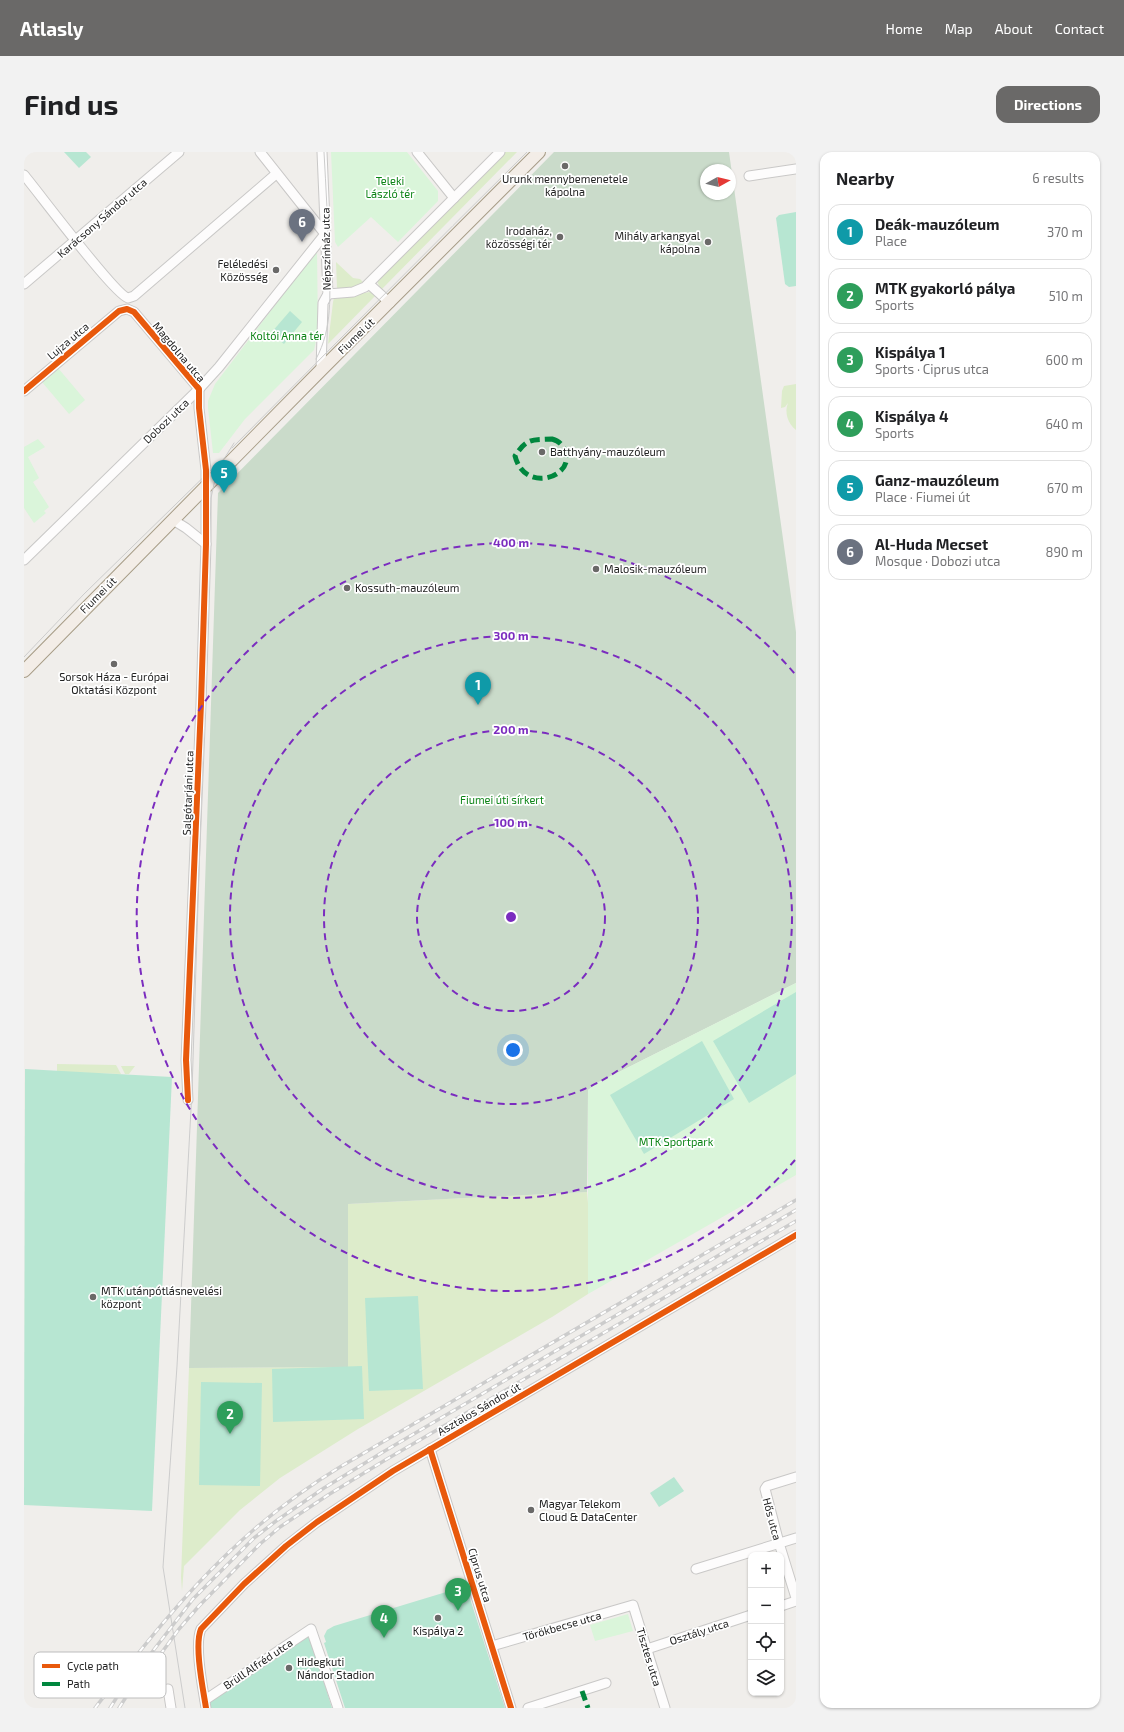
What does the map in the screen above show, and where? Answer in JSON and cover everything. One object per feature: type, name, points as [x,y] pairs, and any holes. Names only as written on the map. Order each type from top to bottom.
[{"type":"main road","name":"Fiumei út","points":[[24,671],[537,153]]},
{"type":"street","name":"Karácsony Sándor utca","points":[[24,284],[179,152]]},
{"type":"street","points":[[260,152],[276,174],[326,234]]},
{"type":"street","name":"Népszínház utca","points":[[321,370],[323,303],[328,294],[322,152]]},
{"type":"street","points":[[417,152],[454,198]]},
{"type":"street","points":[[328,294],[359,290],[369,284],[500,152]]},
{"type":"street","points":[[749,176],[796,169]]},
{"type":"street","points":[[24,175],[121,295],[128,298],[134,296],[276,174]]},
{"type":"street","name":"Dobozi utca","points":[[24,560],[199,389],[219,367],[326,234]]},
{"type":"street","points":[[369,284],[390,303]]},
{"type":"street","name":"Magdolna utca","points":[[127,309],[134,312],[199,389],[206,487]]},
{"type":"street","name":"Lujza utca","points":[[24,392],[119,311],[127,309]]},
{"type":"street","name":"Salgótarjáni utca","points":[[188,1100],[186,1060],[195,861],[206,544],[206,487]]},
{"type":"street","points":[[173,520],[206,544]]},
{"type":"street","name":"Asztalos Sándor út","points":[[206,1704],[198,1645],[198,1634],[204,1624],[244,1584],[292,1541],[393,1471],[796,1235]]},
{"type":"street","name":"Ciprus utca","points":[[430,1449],[511,1708]]},
{"type":"street","name":"Hős utca","points":[[796,1477],[767,1486],[765,1489],[765,1494],[796,1600]]},
{"type":"street","points":[[696,1569],[796,1538]]},
{"type":"street","points":[[784,1605],[796,1600]]},
{"type":"street","name":"Törökbecse utca","points":[[492,1646],[633,1605]]},
{"type":"street","name":"Tisztes utca","points":[[633,1605],[665,1708]]},
{"type":"street","name":"Osztály utca","points":[[647,1649],[748,1617]]},
{"type":"street","name":"Brüll Alfréd utca","points":[[206,1704],[311,1629],[338,1708]]},
{"type":"street","points":[[528,1708],[606,1683]]},
{"type":"street","points":[[168,1689],[171,1708]]},
{"type":"green space","points":[[64,152],[86,152],[91,157],[79,168]]},
{"type":"green space","name":"Teleki László tér","points":[[331,152],[407,152],[438,191],[438,201],[398,242],[371,217],[338,247],[335,242]]},
{"type":"green space","points":[[504,152],[517,152],[381,290],[377,281]]},
{"type":"green space","name":"Fiumei úti sírkert","points":[[554,152],[729,152],[731,164],[700,164],[700,200],[736,200],[796,632],[796,983],[599,1082],[588,1090],[587,1192],[348,1204],[348,1367],[189,1368],[218,493]]},
{"type":"green space","points":[[796,212],[796,286],[789,287],[785,284],[776,218],[779,215]]},
{"type":"green space","name":"Koltói Anna tér","points":[[317,250],[318,332],[314,350],[245,419],[219,453],[213,453],[208,401],[215,384]]},
{"type":"green space","points":[[336,262],[353,278],[360,279],[363,282],[362,285],[340,290],[337,288]]},
{"type":"green space","points":[[370,292],[377,294],[328,344],[334,298]]},
{"type":"green space","points":[[290,311],[302,322],[284,344],[271,333]]},
{"type":"green space","points":[[58,368],[85,400],[69,414],[42,382]]},
{"type":"green space","points":[[796,384],[796,430],[791,425],[788,418],[786,410],[788,403],[785,407],[781,408],[782,391],[784,386]]},
{"type":"green space","points":[[38,439],[45,447],[28,457],[39,478],[33,482],[49,507],[44,511],[46,513],[34,523],[24,508],[24,447]]},
{"type":"green space","name":"MTK Sportpark","points":[[796,983],[796,1175],[588,1294],[588,1090],[599,1082]]},
{"type":"green space","points":[[796,992],[796,1074],[749,1103],[713,1041]]},
{"type":"green space","points":[[702,1041],[734,1099],[644,1154],[610,1095]]},
{"type":"green space","points":[[57,1064],[116,1065],[121,1074],[57,1072]]},
{"type":"green space","points":[[121,1066],[135,1066],[129,1074],[125,1074]]},
{"type":"green space","name":"MTK utánpótlásnevelési központ","points":[[25,1069],[172,1077],[152,1511],[24,1505]]},
{"type":"green space","points":[[587,1192],[589,1214],[588,1294],[552,1317],[358,1429],[280,1478],[240,1510],[184,1566],[182,1591],[181,1577],[189,1368],[348,1367],[348,1204]]},
{"type":"green space","points":[[418,1296],[423,1389],[369,1391],[365,1298]]},
{"type":"green space","points":[[362,1366],[364,1419],[273,1422],[272,1369]]},
{"type":"green space","points":[[201,1382],[262,1383],[260,1486],[199,1485]]},
{"type":"green space","points":[[674,1477],[684,1491],[659,1507],[650,1493]]},
{"type":"green space","points":[[466,1586],[505,1708],[345,1708],[324,1643],[326,1642],[324,1636],[327,1630],[334,1626]]},
{"type":"green space","points":[[628,1614],[633,1631],[595,1641],[590,1625]]},
{"type":"green space","name":"Hidegkuti Nándor Stadion","points":[[309,1634],[332,1708],[209,1708],[208,1701]]},
{"type":"tram line","points":[[316,359],[328,323],[330,298],[324,152]]},
{"type":"tram line","points":[[232,448],[527,152]]},
{"type":"tram line","points":[[185,1708],[163,1567],[177,1366],[192,1091],[211,498],[217,470],[234,443]]},
{"type":"tram line","points":[[24,657],[84,594],[220,461]]},
{"type":"railway","points":[[140,1652],[190,1592],[225,1556],[266,1519],[295,1497],[340,1467],[796,1200]]},
{"type":"railway","points":[[152,1652],[193,1599],[254,1538],[324,1488],[796,1210]]},
{"type":"railway","points":[[162,1652],[179,1629],[199,1606],[260,1544],[280,1527],[328,1495],[387,1459],[796,1221]]},
{"type":"railway","points":[[95,1708],[103,1698]]},
{"type":"railway","points":[[110,1708],[116,1698]]},
{"type":"railway","points":[[119,1708],[125,1698]]},
{"type":"marked path","points":[[552,439],[560,443],[565,451],[566,460],[563,468],[557,474],[548,478],[538,478],[529,475],[520,468],[515,456],[526,443],[534,440],[552,439]]},
{"type":"marked path","points":[[582,1691],[588,1708]]},
{"type":"cycle path","points":[[24,391],[119,311],[127,309],[134,312],[199,389],[199,408],[206,470],[206,544],[201,704],[186,1060],[188,1100]]},
{"type":"cycle path","points":[[206,1708],[201,1679],[198,1645],[201,1629],[244,1584],[286,1546],[317,1522],[393,1471],[796,1235]]},
{"type":"cycle path","points":[[430,1449],[511,1708]]},
{"type":"place","name":"Urunk mennybemenetele kápolna","points":[[565,166]]},
{"type":"place","name":"Irodaház, közösségi tér","points":[[560,237]]},
{"type":"place","name":"Al-Huda Mecset","points":[[302,242]]},
{"type":"place","name":"Mihály arkangyal kápolna","points":[[708,242]]},
{"type":"place","name":"Feléledési Közösség","points":[[276,270]]},
{"type":"place","name":"Batthyány-mauzóleum","points":[[542,452]]},
{"type":"place","name":"Ganz-mauzóleum","points":[[224,493]]},
{"type":"place","name":"Malosik-mauzóleum","points":[[596,569]]},
{"type":"place","name":"Kossuth-mauzóleum","points":[[347,588]]},
{"type":"place","name":"Sorsok Háza - Európai Oktatási Központ","points":[[114,664]]},
{"type":"place","name":"Deák-mauzóleum","points":[[478,705]]},
{"type":"place","name":"MTK utánpótlásnevelési központ","points":[[93,1297]]},
{"type":"place","name":"MTK gyakorló pálya","points":[[230,1434]]},
{"type":"place","name":"Magyar Telekom Cloud & DataCenter","points":[[531,1510]]},
{"type":"place","name":"Kispálya 1","points":[[458,1611]]},
{"type":"place","name":"Kispálya 2","points":[[438,1618]]},
{"type":"place","name":"Kispálya 4","points":[[384,1638]]},
{"type":"place","name":"Hidegkuti Nándor Stadion","points":[[289,1668]]}]
